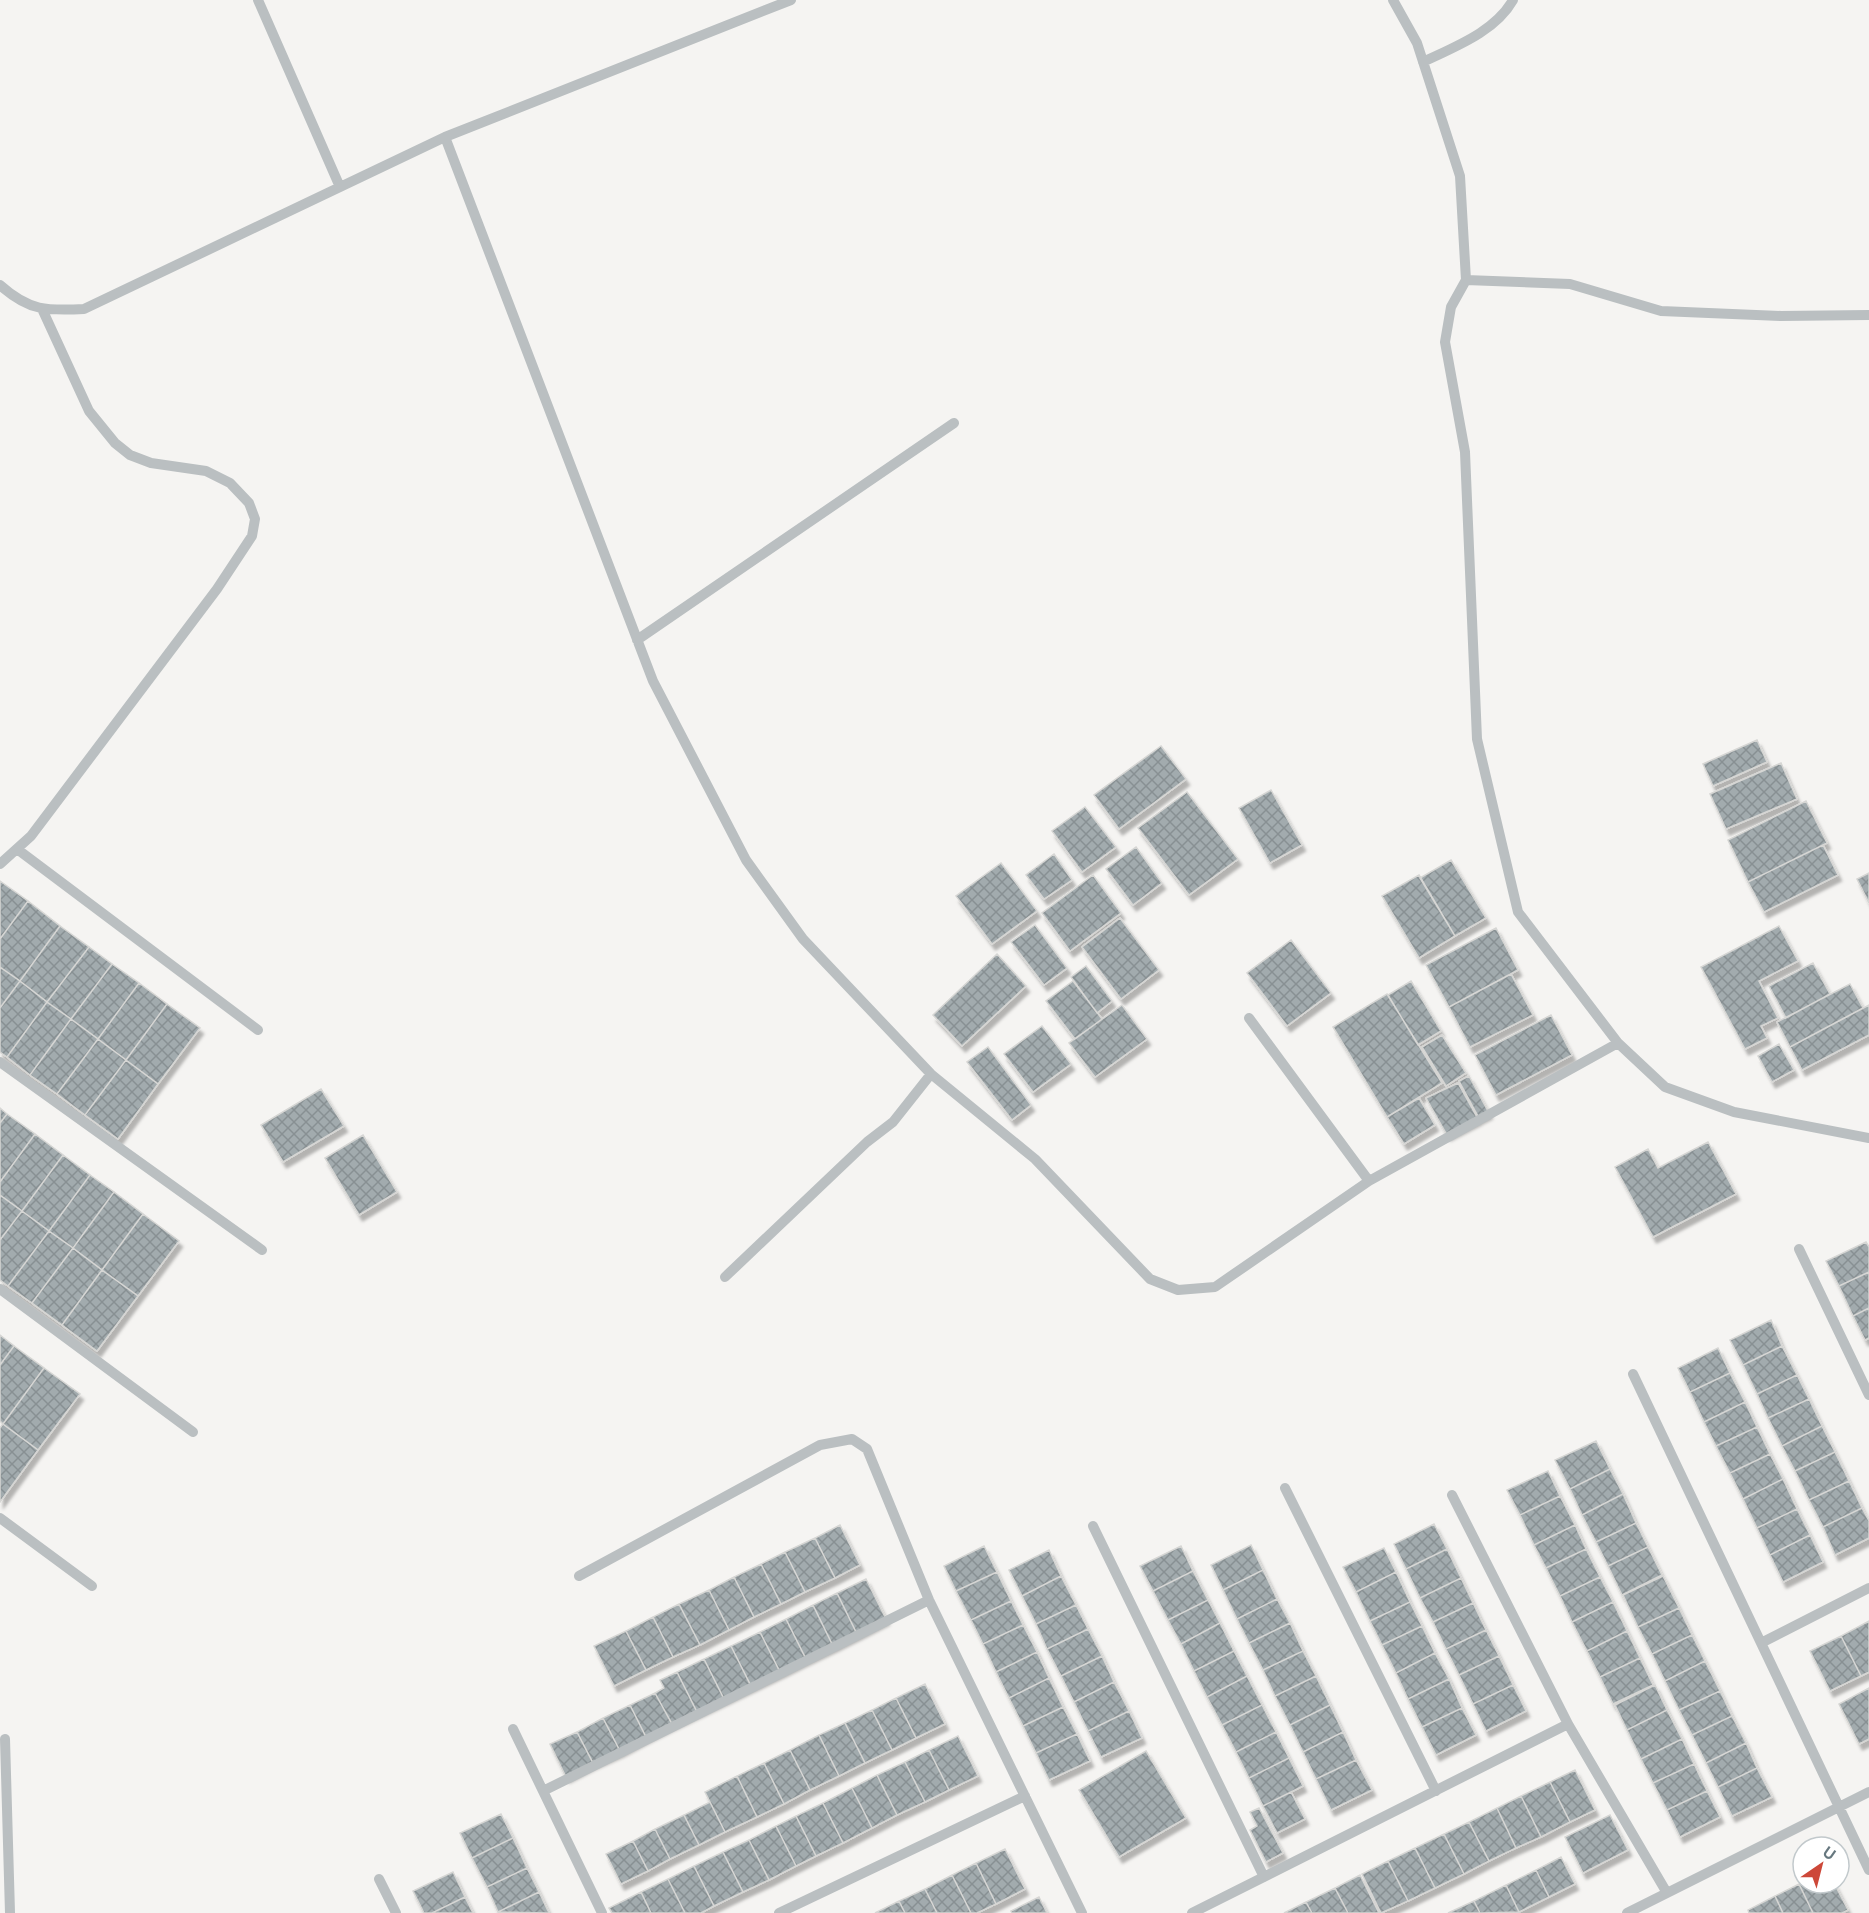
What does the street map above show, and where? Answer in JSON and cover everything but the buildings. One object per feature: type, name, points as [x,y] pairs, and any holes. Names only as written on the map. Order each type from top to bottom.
[{"type":"street","points":[[258,0],[340,187]]},
{"type":"street","points":[[0,285],[11,295],[43,311],[84,309],[445,137],[791,0]]},
{"type":"street","points":[[1393,0],[1417,43],[1460,176],[1466,280],[1451,307],[1445,342],[1466,452],[1477,740],[1518,912],[1618,1043],[1665,1087],[1734,1112],[1869,1138]]},
{"type":"street","points":[[1423,62],[1473,38],[1508,9],[1513,0]]},
{"type":"street","points":[[445,137],[653,681],[746,860],[802,939],[931,1074],[1035,1159],[1150,1279],[1178,1290],[1215,1287],[1369,1181],[1618,1043]]},
{"type":"street","points":[[1466,280],[1570,284],[1661,311],[1781,316],[1869,315]]},
{"type":"street","points":[[0,864],[31,836],[217,589],[252,536],[255,519],[249,503],[230,483],[206,471],[151,463],[130,454],[115,443],[89,411],[43,311]]},
{"type":"street","points":[[637,640],[954,423]]},
{"type":"street","points":[[17,849],[258,1030]]},
{"type":"street","points":[[1249,1018],[1369,1181]]},
{"type":"street","points":[[0,1062],[262,1250]]},
{"type":"street","points":[[725,1276],[850,1158],[893,1122],[931,1074]]},
{"type":"street","points":[[1799,1249],[1869,1395]]},
{"type":"street","points":[[0,1289],[194,1432]]},
{"type":"street","points":[[1633,1374],[1869,1870]]},
{"type":"street","points":[[579,1576],[820,1445],[852,1439],[867,1449],[929,1600],[1082,1913]]},
{"type":"street","points":[[1285,1488],[1436,1791]]},
{"type":"street","points":[[1452,1495],[1568,1724],[1667,1893]]},
{"type":"street","points":[[0,1518],[92,1586]]},
{"type":"street","points":[[1092,1526],[1264,1877]]},
{"type":"street","points":[[1761,1643],[1869,1588]]},
{"type":"street","points":[[543,1791],[929,1600]]},
{"type":"street","points":[[1192,1913],[1568,1724]]},
{"type":"street","points":[[513,1729],[602,1913]]},
{"type":"street","points":[[5,1739],[10,1913]]},
{"type":"street","points":[[1627,1913],[1869,1792]]},
{"type":"street","points":[[779,1913],[1025,1796]]},
{"type":"street","points":[[380,1879],[396,1913]]}]
